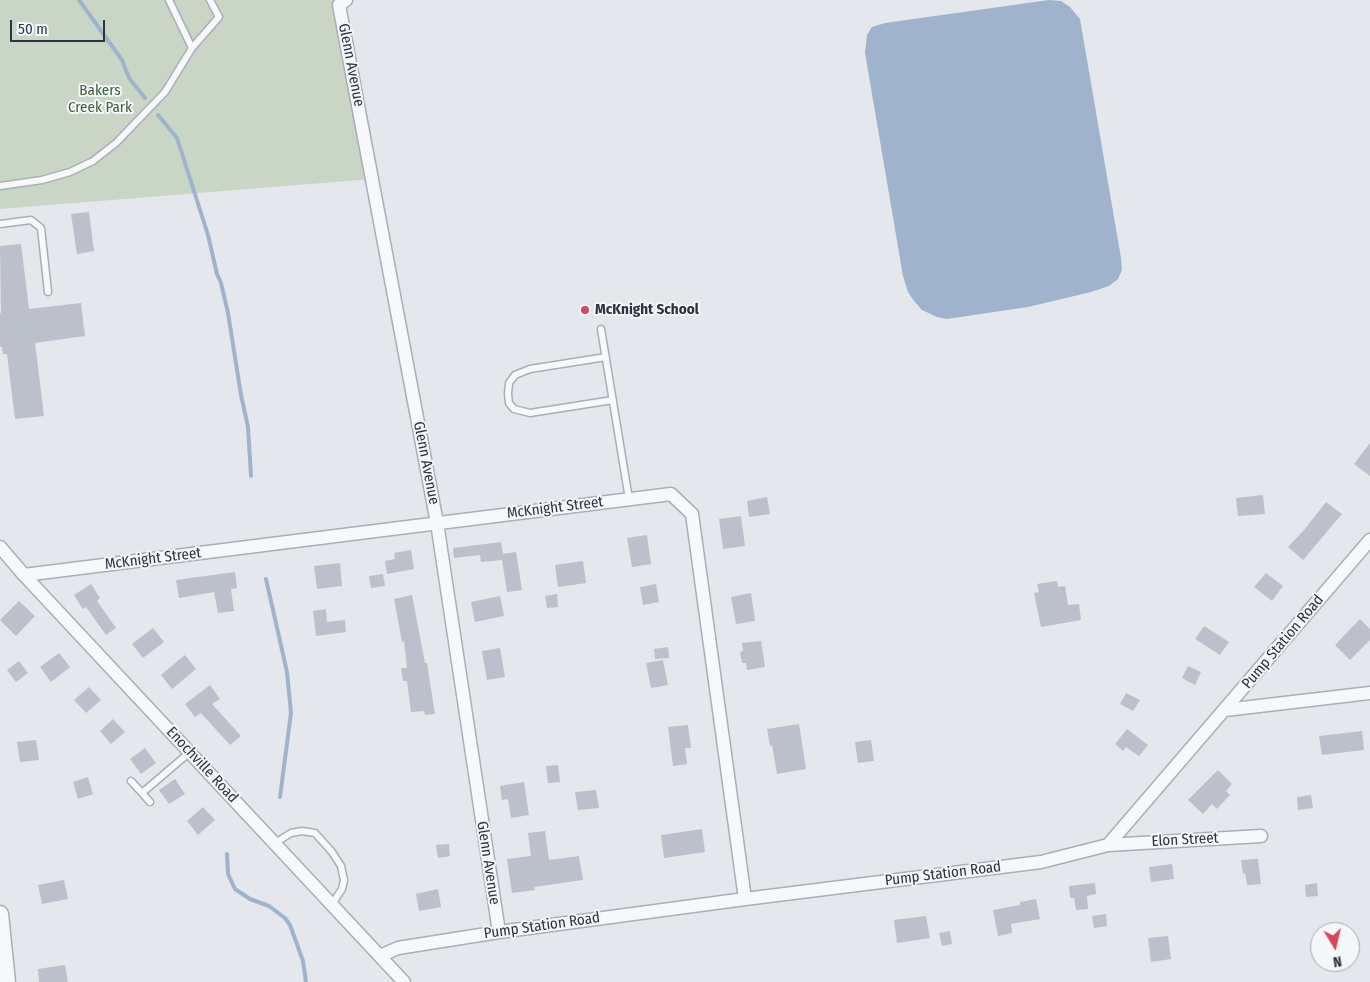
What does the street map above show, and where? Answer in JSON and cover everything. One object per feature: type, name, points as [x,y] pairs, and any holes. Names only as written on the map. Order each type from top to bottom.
[{"type":"street","name":"Glenn Avenue","points":[[346,0],[340,5],[437,523],[499,932]]},
{"type":"street","name":"McKnight Street","points":[[24,575],[671,494],[692,514],[745,899]]},
{"type":"street","name":"Pump Station Road","points":[[380,956],[398,948],[499,932],[1041,862],[1108,845],[1370,540]]},
{"type":"street","name":"Enochville Road","points":[[0,547],[404,982]]},
{"type":"street","points":[[1225,710],[1370,693]]},
{"type":"street","name":"Elon Street","points":[[1108,845],[1261,836]]},
{"type":"street","points":[[0,914],[7,982]]},
{"type":"lane","points":[[169,0],[192,48]]},
{"type":"lane","points":[[0,186],[42,180],[70,172],[93,161],[129,130],[164,92],[192,48],[219,17],[210,0]]},
{"type":"lane","points":[[0,224],[31,220],[41,228],[48,292]]},
{"type":"lane","points":[[601,329],[629,499]]},
{"type":"lane","points":[[606,357],[530,369],[515,375],[509,384],[509,403],[514,409],[530,413],[613,400]]},
{"type":"lane","points":[[142,793],[190,752]]},
{"type":"lane","points":[[131,781],[150,802]]},
{"type":"lane","points":[[275,844],[291,833],[302,831],[315,834],[332,852],[341,866],[344,880],[342,889],[332,904]]},
{"type":"green space","name":"Bakers Creek Park","points":[[0,0],[346,0],[339,5],[372,179],[0,209]]},
{"type":"water","points":[[1049,0],[1061,1],[1070,7],[1080,19],[1122,270],[1118,279],[1109,286],[1091,292],[1028,307],[947,319],[937,317],[922,310],[914,301],[908,292],[903,276],[865,53],[867,35],[872,27],[885,23]]},
{"type":"building","points":[[89,212],[94,251],[77,254],[71,214]]},
{"type":"building","points":[[21,244],[29,309],[81,303],[85,336],[35,343],[44,416],[15,419],[7,354],[3,354],[2,347],[0,347],[0,246]]},
{"type":"building","points":[[1370,443],[1370,476],[1354,464]]},
{"type":"building","points":[[1263,495],[1265,514],[1238,516],[1236,498]]},
{"type":"building","points":[[767,497],[770,514],[749,517],[747,501]]},
{"type":"building","points":[[1326,502],[1342,514],[1303,560],[1288,547]]},
{"type":"building","points":[[741,516],[745,546],[723,549],[719,519]]},
{"type":"building","points":[[647,535],[651,564],[632,567],[627,538]]},
{"type":"building","points":[[501,542],[503,554],[516,552],[522,590],[507,592],[502,560],[481,562],[480,555],[454,558],[453,548]]},
{"type":"building","points":[[411,550],[414,569],[387,574],[385,561],[395,559],[394,553]]},
{"type":"building","points":[[583,561],[586,583],[558,587],[555,565]]},
{"type":"building","points":[[340,563],[342,586],[317,589],[314,566]]},
{"type":"building","points":[[235,572],[237,588],[231,589],[234,611],[218,613],[214,592],[179,598],[176,580]]},
{"type":"building","points":[[1266,573],[1283,586],[1272,601],[1254,587]]},
{"type":"building","points":[[383,574],[385,586],[371,588],[369,576]]},
{"type":"building","points":[[1057,581],[1058,587],[1065,586],[1068,605],[1079,604],[1081,620],[1041,627],[1034,593],[1039,592],[1037,584]]},
{"type":"building","points":[[91,584],[100,598],[97,601],[116,628],[106,635],[86,607],[83,609],[74,595]]},
{"type":"building","points":[[656,584],[659,602],[643,605],[640,587]]},
{"type":"building","points":[[751,593],[755,621],[736,624],[731,597]]},
{"type":"building","points":[[557,594],[558,607],[547,608],[545,596]]},
{"type":"building","points":[[412,595],[425,663],[427,663],[435,714],[425,715],[424,711],[411,712],[407,681],[403,681],[401,668],[407,668],[404,641],[402,642],[394,599]]},
{"type":"building","points":[[500,596],[504,616],[475,622],[471,602]]},
{"type":"building","points":[[19,601],[35,616],[16,636],[0,620]]},
{"type":"building","points":[[326,609],[327,622],[345,620],[346,632],[316,636],[313,611]]},
{"type":"building","points":[[1360,619],[1370,629],[1370,640],[1350,660],[1335,645]]},
{"type":"building","points":[[1204,626],[1229,642],[1220,655],[1195,639]]},
{"type":"building","points":[[153,628],[164,642],[143,658],[132,644]]},
{"type":"building","points":[[761,641],[765,667],[747,670],[746,663],[742,663],[740,652],[743,651],[742,643]]},
{"type":"building","points":[[668,647],[669,658],[655,659],[654,649]]},
{"type":"building","points":[[500,648],[505,677],[487,680],[482,651]]},
{"type":"building","points":[[59,653],[70,667],[51,682],[40,667]]},
{"type":"building","points":[[185,655],[196,669],[172,689],[161,675]]},
{"type":"building","points":[[663,660],[668,685],[651,688],[646,663]]},
{"type":"building","points":[[19,661],[28,673],[16,682],[7,670]]},
{"type":"building","points":[[1188,666],[1201,672],[1195,685],[1182,678]]},
{"type":"building","points":[[210,685],[220,699],[212,704],[241,736],[230,745],[201,713],[195,717],[185,704]]},
{"type":"building","points":[[89,687],[101,700],[86,713],[74,700]]},
{"type":"building","points":[[1126,693],[1140,700],[1133,711],[1120,704]]},
{"type":"building","points":[[113,719],[125,732],[111,744],[100,731]]},
{"type":"building","points":[[799,724],[806,769],[777,774],[767,729]]},
{"type":"building","points":[[688,725],[691,748],[685,748],[687,764],[673,766],[668,727]]},
{"type":"building","points":[[1127,729],[1148,745],[1139,756],[1126,747],[1123,751],[1115,744]]},
{"type":"building","points":[[1362,731],[1364,750],[1322,755],[1319,736]]},
{"type":"building","points":[[36,740],[39,760],[20,762],[17,742]]},
{"type":"building","points":[[871,740],[874,761],[858,763],[855,742]]},
{"type":"building","points":[[145,748],[156,763],[141,774],[130,759]]},
{"type":"building","points":[[558,765],[560,782],[548,783],[546,766]]},
{"type":"building","points":[[1218,770],[1232,784],[1226,791],[1230,795],[1217,809],[1212,804],[1203,814],[1188,800]]},
{"type":"building","points":[[88,777],[93,794],[78,799],[73,782]]},
{"type":"building","points":[[175,779],[185,794],[169,804],[159,790]]},
{"type":"building","points":[[524,782],[529,815],[511,818],[508,799],[502,800],[500,786]]},
{"type":"building","points":[[596,790],[599,808],[578,810],[575,792]]},
{"type":"building","points":[[1311,795],[1313,808],[1298,810],[1297,797]]},
{"type":"building","points":[[203,807],[215,820],[198,835],[187,821]]},
{"type":"building","points":[[702,829],[705,852],[664,858],[661,835]]},
{"type":"building","points":[[545,831],[549,860],[579,856],[583,880],[534,887],[535,890],[512,893],[507,859],[531,856],[528,833]]},
{"type":"building","points":[[449,844],[450,856],[438,858],[436,845]]},
{"type":"building","points":[[1258,859],[1261,884],[1247,885],[1241,860]]},
{"type":"building","points":[[1172,864],[1174,879],[1151,882],[1149,867]]},
{"type":"building","points":[[64,880],[68,899],[42,904],[38,885]]},
{"type":"building","points":[[1095,883],[1096,894],[1087,896],[1088,909],[1076,910],[1074,898],[1070,898],[1069,886]]},
{"type":"building","points":[[1317,883],[1318,896],[1306,897],[1305,885]]},
{"type":"building","points":[[438,889],[441,907],[419,911],[416,894]]},
{"type":"building","points":[[1036,899],[1040,919],[1011,924],[1012,933],[998,936],[993,910],[1020,905],[1020,902]]},
{"type":"building","points":[[1106,914],[1107,926],[1094,928],[1092,916]]},
{"type":"building","points":[[926,916],[930,938],[897,943],[894,920]]},
{"type":"building","points":[[950,931],[952,944],[942,946],[939,933]]},
{"type":"building","points":[[1168,936],[1171,959],[1151,962],[1148,938]]},
{"type":"building","points":[[65,965],[68,982],[39,982],[38,969]]},
{"type":"waterway","points":[[79,0],[122,60],[129,78],[145,98]]},
{"type":"waterway","points":[[158,115],[177,138],[221,283],[248,427],[251,476]]},
{"type":"waterway","points":[[266,579],[287,672],[291,713],[280,797]]},
{"type":"waterway","points":[[227,854],[228,874],[235,889],[250,899],[269,906],[285,918],[290,925],[303,961],[306,982]]},
{"type":"place","name":"McKnight School","points":[[585,310]]}]
